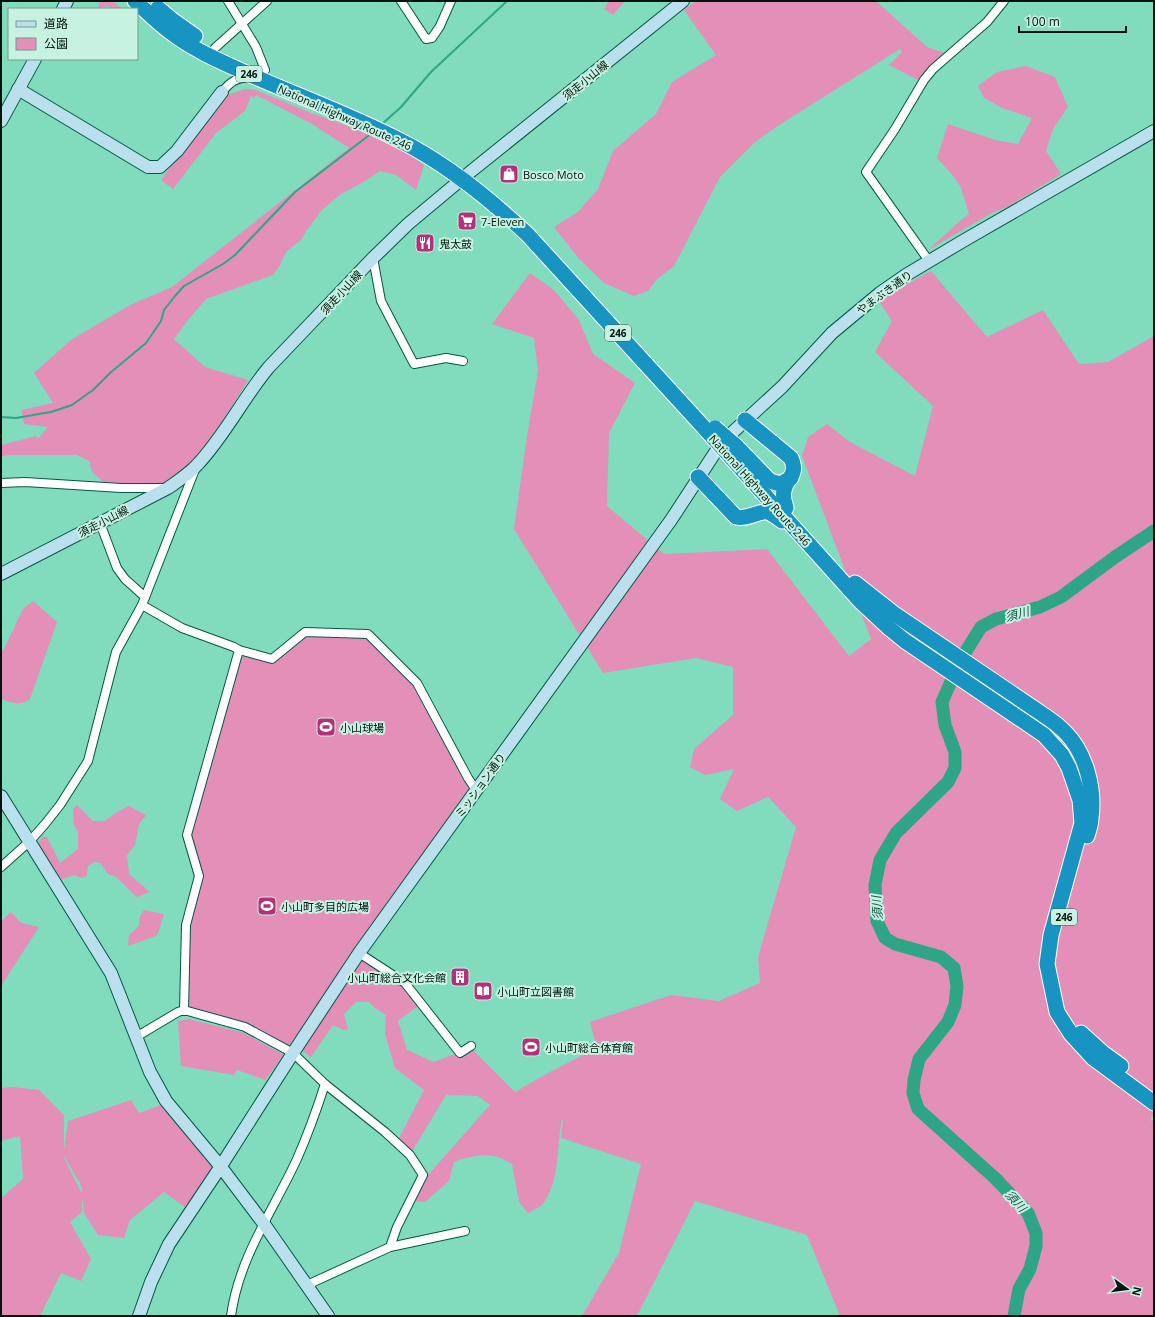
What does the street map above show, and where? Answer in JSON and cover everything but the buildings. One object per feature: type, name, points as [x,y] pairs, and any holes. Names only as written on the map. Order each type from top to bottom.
[{"type":"highway","name":"National Highway Route 246","points":[[135,1],[170,32],[209,55],[259,74],[401,136],[465,176],[516,212],[553,248],[711,430],[732,449],[863,591],[1048,718],[1065,733],[1076,748],[1085,766],[1090,784],[1092,803],[1091,818],[1082,856],[1060,934],[1056,958],[1058,987],[1064,1010],[1080,1031],[1103,1053],[1154,1091]]},
{"type":"highway","name":"National Highway Route 246","points":[[150,1],[188,32],[259,74]]},
{"type":"highway","points":[[745,420],[791,458],[794,470],[784,490],[783,497],[786,508]]},
{"type":"highway","name":"National Highway Route 246","points":[[732,449],[751,480],[860,601],[889,628],[905,641],[1044,735],[1062,755],[1069,768],[1080,800],[1082,823],[1051,935],[1048,964],[1057,1012],[1071,1034],[1093,1058],[1154,1104]]},
{"type":"highway","points":[[732,449],[770,481],[776,484],[780,484],[791,478]]},
{"type":"highway","points":[[698,477],[736,517],[749,517],[763,512],[770,513],[800,535]]},
{"type":"highway","points":[[749,517],[756,507],[757,500],[751,480]]},
{"type":"street","points":[[18,89],[148,167],[160,167],[177,151],[227,85],[234,80],[259,74],[256,46],[228,1]]},
{"type":"street","points":[[214,48],[267,1]]},
{"type":"street","points":[[401,1],[426,39],[432,38],[440,26],[451,1]]},
{"type":"street","name":"須走小山線","points":[[1,574],[168,488],[185,477],[197,466],[214,444],[268,367],[408,224],[465,176],[683,1]]},
{"type":"street","points":[[929,261],[866,172],[895,129],[924,80],[933,69],[987,22],[1004,1]]},
{"type":"street","points":[[2,116],[34,60]]},
{"type":"street","name":"やまぶき通り","points":[[671,520],[722,442],[782,387],[832,333],[880,293],[929,261],[1154,131]]},
{"type":"street","points":[[374,258],[381,301],[414,364],[446,358],[463,361]]},
{"type":"street","points":[[1,867],[30,841],[60,805],[88,761],[116,652],[142,605],[197,466]]},
{"type":"street","points":[[1,483],[25,482],[121,488],[168,488]]},
{"type":"street","name":"ミッション通り","points":[[139,1316],[151,1282],[169,1244],[221,1167],[292,1053],[359,953],[671,520]]},
{"type":"street","points":[[100,523],[117,568],[125,579],[145,597]]},
{"type":"street","points":[[142,605],[182,628],[239,650],[272,659],[305,632],[368,634],[417,683],[468,778],[476,790]]},
{"type":"street","points":[[184,1010],[186,925],[199,876],[187,835],[239,650]]},
{"type":"street","points":[[2,798],[111,973],[150,1072],[166,1101],[221,1167],[264,1224],[328,1316]]},
{"type":"street","points":[[359,953],[406,983],[460,1053],[472,1046]]},
{"type":"street","points":[[136,1037],[184,1010],[245,1027],[292,1053],[325,1084],[385,1132],[410,1155],[423,1175],[397,1227],[390,1247]]},
{"type":"street","points":[[231,1316],[239,1278],[264,1224],[298,1158],[315,1116],[325,1084]]},
{"type":"street","points":[[307,1285],[390,1247],[465,1231]]},
{"type":"green space","points":[[100,1],[113,1],[121,8],[111,8],[109,6],[98,8]]},
{"type":"green space","points":[[609,1],[625,1],[613,15],[604,9]]},
{"type":"green space","points":[[696,1],[876,1],[927,47],[944,53],[929,68],[920,81],[889,65],[902,52],[900,49],[779,125],[754,143],[720,177],[674,266],[657,279],[648,291],[634,296],[604,283],[579,259],[554,227],[578,212],[598,189],[613,151],[656,114],[672,82],[716,55],[684,10]]},
{"type":"green space","points":[[1026,66],[1055,77],[1068,107],[1053,129],[1046,151],[1061,174],[1009,206],[992,213],[928,250],[969,214],[961,188],[955,178],[937,158],[948,124],[995,140],[1018,144],[1032,118],[1002,108],[984,98],[978,86],[997,72]]},
{"type":"green space","points":[[245,89],[256,90],[311,113],[365,132],[409,154],[424,165],[416,190],[396,175],[380,171],[341,194],[322,210],[306,231],[302,239],[286,252],[273,275],[206,299],[188,320],[174,339],[205,367],[248,380],[195,464],[164,483],[143,485],[106,484],[92,472],[89,461],[77,455],[8,455],[1,457],[1,445],[36,436],[38,439],[48,427],[24,424],[21,410],[53,403],[34,373],[71,340],[130,305],[172,287],[349,148],[312,124],[256,95],[254,98],[251,96],[245,111],[216,133],[173,189],[161,180],[218,102],[227,95]]},
{"type":"green space","points":[[931,271],[987,337],[1043,310],[1079,364],[1108,362],[1154,336],[1154,1115],[1151,1117],[1151,1121],[1154,1120],[1154,1316],[840,1316],[807,1235],[695,1201],[639,1312],[635,1316],[582,1316],[619,1253],[641,1164],[561,1138],[562,1119],[555,1175],[548,1196],[539,1207],[528,1213],[519,1202],[512,1164],[504,1159],[487,1155],[470,1157],[454,1162],[449,1181],[425,1202],[414,1201],[421,1183],[490,1105],[478,1096],[446,1095],[410,1155],[397,1142],[424,1090],[395,1068],[385,1034],[386,1015],[369,1002],[356,1002],[344,1014],[348,1029],[343,1030],[333,1025],[311,1057],[298,1048],[361,955],[398,975],[418,1006],[398,1021],[407,1050],[434,1062],[471,1048],[515,1092],[597,1048],[590,1022],[671,995],[719,1001],[760,983],[758,957],[796,827],[768,797],[737,811],[720,799],[734,769],[705,775],[690,767],[694,749],[733,715],[733,667],[696,658],[603,673],[514,529],[538,371],[534,338],[492,324],[530,273],[554,290],[579,320],[593,354],[635,383],[609,433],[607,506],[664,554],[767,549],[849,656],[871,639],[802,456],[808,437],[827,424],[850,442],[915,476],[933,406],[875,352],[892,321],[878,300]]},
{"type":"green space","points":[[33,601],[57,622],[30,699],[23,703],[12,703],[1,699],[1,652],[4,649],[23,609]]},
{"type":"green space","points":[[307,635],[362,637],[367,639],[414,685],[469,789],[290,1045],[282,1044],[246,1023],[191,1009],[187,1004],[191,920],[203,875],[191,837],[240,658],[244,656],[272,663]]},
{"type":"green space","points":[[77,805],[93,821],[105,821],[117,812],[129,806],[146,815],[139,824],[135,845],[127,855],[129,874],[150,892],[137,897],[115,876],[109,875],[100,863],[95,862],[88,866],[87,875],[82,878],[74,875],[60,880],[40,850],[38,844],[42,837],[47,837],[60,863],[78,849],[78,832],[74,825],[73,809]]},
{"type":"green space","points":[[144,910],[164,914],[159,931],[156,936],[128,946],[129,935],[139,926],[139,918]]},
{"type":"green space","points":[[11,912],[21,923],[39,927],[1,986],[1,921]]},
{"type":"green space","points":[[189,1019],[244,1033],[284,1055],[265,1080],[237,1070],[234,1075],[181,1066],[178,1021]]},
{"type":"green space","points":[[13,1087],[39,1090],[64,1115],[64,1150],[68,1121],[131,1100],[139,1113],[161,1105],[219,1169],[186,1208],[164,1192],[130,1220],[124,1238],[98,1235],[84,1213],[82,1197],[82,1212],[70,1222],[91,1259],[81,1281],[61,1273],[40,1316],[1,1316],[1,1198],[23,1179],[20,1136],[1,1141],[1,1088]],"holes":[[[64,1156],[82,1187],[82,1194]]]},
{"type":"waterway","points":[[381,125],[401,107],[431,72],[507,1]]},
{"type":"waterway","points":[[1,417],[16,418],[51,412],[72,405],[93,390],[110,373],[146,343],[161,321],[164,310],[184,286],[223,264],[235,255],[295,192],[372,133]]},
{"type":"waterway","name":"須川","points":[[1014,1316],[1019,1289],[1030,1269],[1036,1246],[1036,1233],[1028,1213],[996,1179],[918,1109],[913,1093],[914,1080],[919,1059],[948,1022],[955,1005],[957,986],[954,968],[941,957],[895,944],[885,938],[877,921],[875,885],[880,860],[896,833],[948,782],[955,768],[955,752],[945,725],[942,702],[960,661],[981,627],[996,619],[1040,607],[1061,597],[1115,557],[1154,531]]},
{"type":"place","name":"Bosco Moto","points":[[509,174]]},
{"type":"place","name":"7-Eleven","points":[[467,221]]},
{"type":"place","name":"鬼太鼓","points":[[425,243]]},
{"type":"place","name":"小山球場","points":[[326,727]]},
{"type":"place","name":"小山町多目的広場","points":[[267,906]]},
{"type":"place","name":"小山町総合文化会館","points":[[460,977]]},
{"type":"place","name":"小山町立図書館","points":[[483,991]]},
{"type":"place","name":"小山町総合体育館","points":[[531,1047]]}]
